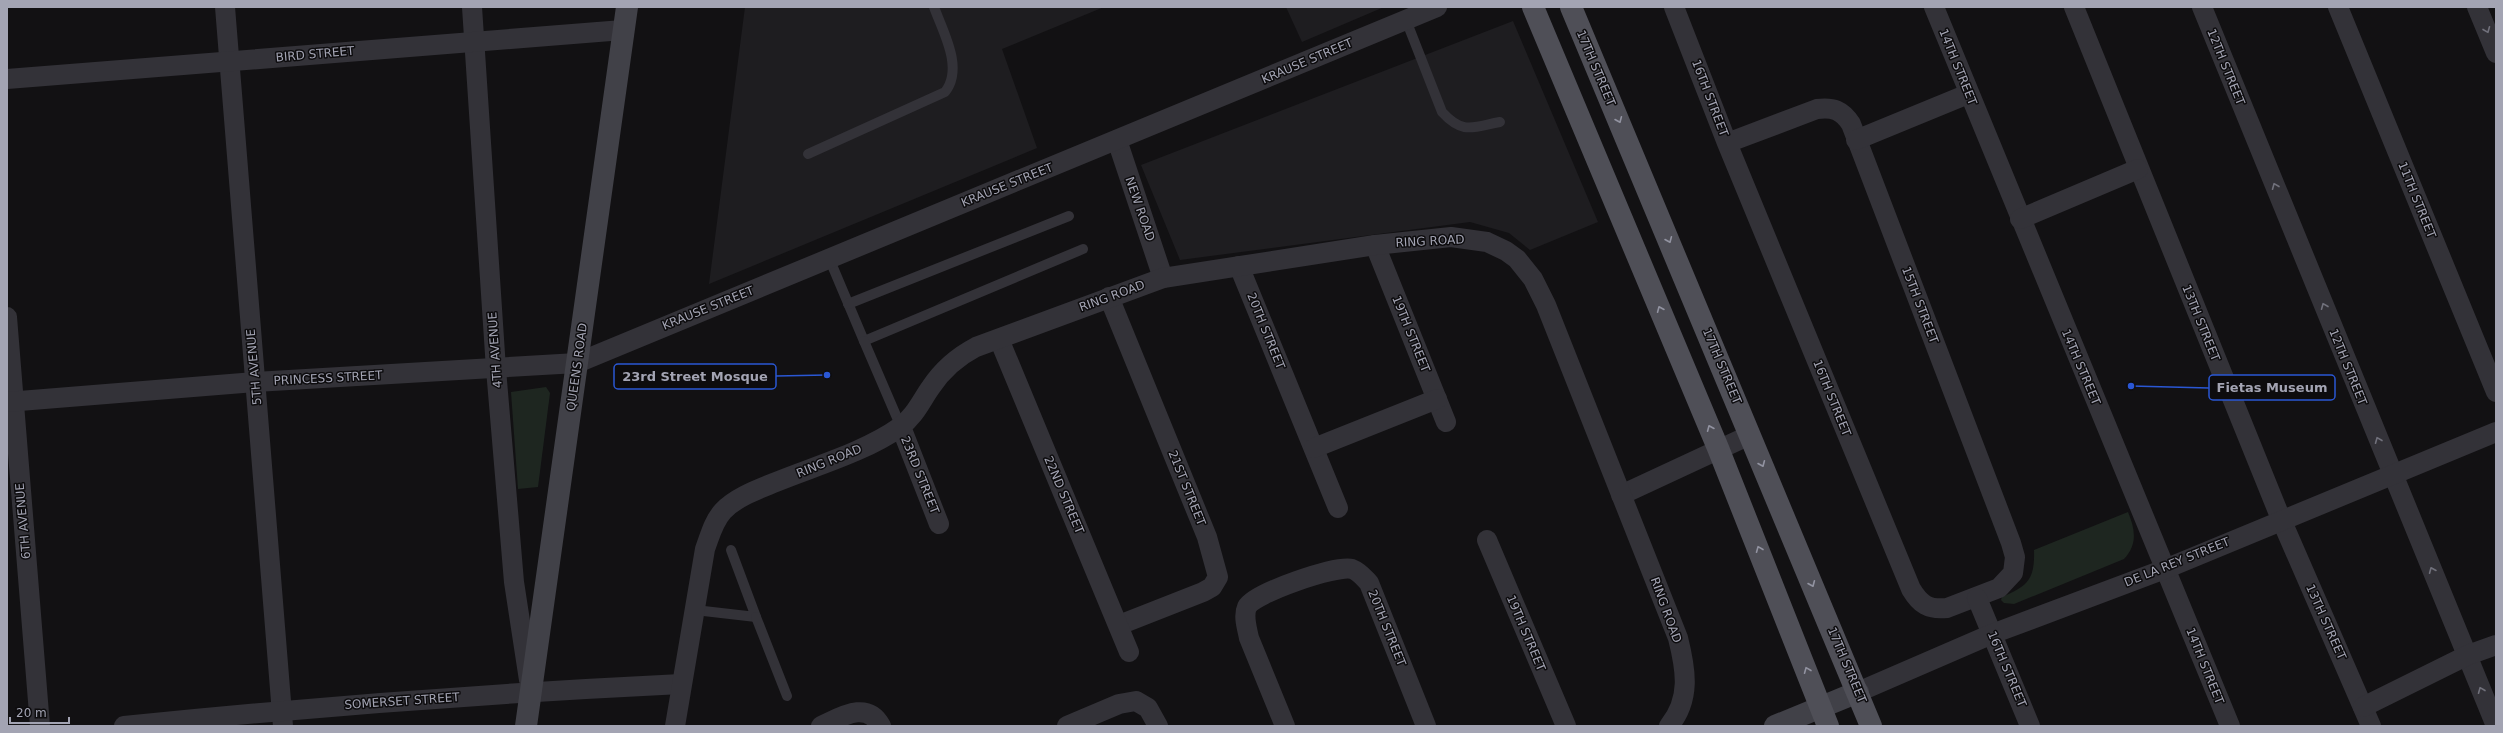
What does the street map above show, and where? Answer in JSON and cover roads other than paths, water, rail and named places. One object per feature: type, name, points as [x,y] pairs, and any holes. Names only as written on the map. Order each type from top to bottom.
[{"type":"main road","points":[[1533,7],[1718,448],[1825,716]]},
{"type":"main road","name":"17TH STREET","points":[[1571,7],[1871,726]]},
{"type":"street","name":"5TH AVENUE","points":[[225,7],[283,718]]},
{"type":"street","name":"4TH AVENUE","points":[[472,7],[496,369],[514,582],[531,691]]},
{"type":"street","name":"QUEENS ROAD","points":[[526,726],[627,7]]},
{"type":"street","name":"KRAUSE STREET","points":[[577,363],[1437,7]]},
{"type":"street","name":"16TH STREET","points":[[1674,7],[1727,142],[1911,589],[1919,602],[1925,606],[1939,609],[1976,598],[2030,726]]},
{"type":"street","name":"14TH STREET","points":[[1934,7],[1968,94],[2230,726]]},
{"type":"street","name":"13TH STREET","points":[[2074,7],[2138,169],[2281,519],[2372,726]]},
{"type":"street","name":"11TH STREET","points":[[2338,7],[2496,392]]},
{"type":"street","points":[[2477,7],[2496,53]]},
{"type":"street","name":"12TH STREET","points":[[2205,8],[2393,476],[2496,726]]},
{"type":"street","name":"BIRD STREET","points":[[7,79],[623,30]]},
{"type":"street","points":[[1856,140],[1968,94]]},
{"type":"street","name":"15TH STREET","points":[[1727,142],[1817,108],[1840,110],[1846,116],[2015,557],[2014,573],[2006,582],[1976,598]]},
{"type":"street","name":"NEW ROAD","points":[[1117,140],[1164,278]]},
{"type":"street","points":[[2020,218],[2138,169]]},
{"type":"street","name":"RING ROAD","points":[[675,726],[705,549],[713,526],[723,511],[760,489],[877,441],[901,427],[914,415],[930,388],[950,363],[976,347],[1164,278],[1375,245],[1438,238],[1467,238],[1487,242],[1506,250],[1517,259],[1533,279],[1546,305],[1678,638],[1685,670],[1685,690],[1681,708],[1669,726]]},
{"type":"street","name":"19TH STREET","points":[[1375,245],[1446,422]]},
{"type":"street","name":"20TH STREET","points":[[1239,266],[1338,508]]},
{"type":"street","name":"21ST STREET","points":[[1110,297],[1207,537],[1218,577],[1212,587],[1203,592],[1119,625]]},
{"type":"street","name":"6TH AVENUE","points":[[7,317],[10,402],[40,726]]},
{"type":"street","name":"22ND STREET","points":[[999,339],[1129,652]]},
{"type":"street","name":"PRINCESS STREET","points":[[10,402],[255,382],[496,369],[577,363]]},
{"type":"street","points":[[1314,448],[1437,399]]},
{"type":"street","name":"23RD STREET","points":[[901,427],[939,524]]},
{"type":"street","name":"DE LA REY STREET","points":[[1858,692],[1992,634],[2165,569],[2281,519],[2393,476],[2496,432]]},
{"type":"street","points":[[1621,495],[1718,448],[1750,435]]},
{"type":"street","name":"19TH STREET","points":[[1487,540],[1566,726]]},
{"type":"street","name":"20TH STREET","points":[[1285,726],[1249,638],[1246,614],[1252,602],[1278,588],[1336,568],[1352,569],[1361,574],[1369,583],[1426,726]]},
{"type":"street","points":[[2363,707],[2468,655],[2496,645]]},
{"type":"street","name":"SOMERSET STREET","points":[[124,726],[283,718],[531,691],[681,684]]},
{"type":"street","points":[[1775,726],[1825,716],[1858,692]]},
{"type":"street","points":[[1067,726],[1119,704],[1136,701],[1148,708],[1158,726]]},
{"type":"street","points":[[821,726],[862,711],[871,713],[881,726]]},
{"type":"lane","points":[[808,154],[945,92],[952,84],[953,63],[934,7]]},
{"type":"lane","points":[[1406,20],[1442,112],[1449,120],[1453,124],[1464,128],[1500,122]]},
{"type":"lane","points":[[848,304],[1070,216]]},
{"type":"lane","points":[[864,341],[1083,249]]},
{"type":"lane","points":[[829,258],[901,427]]},
{"type":"lane","points":[[731,550],[787,696]]},
{"type":"lane","points":[[695,610],[756,617]]},
{"type":"place","name":"23rd Street Mosque","points":[[827,375]]},
{"type":"place","name":"Fietas Museum","points":[[2131,386]]}]
